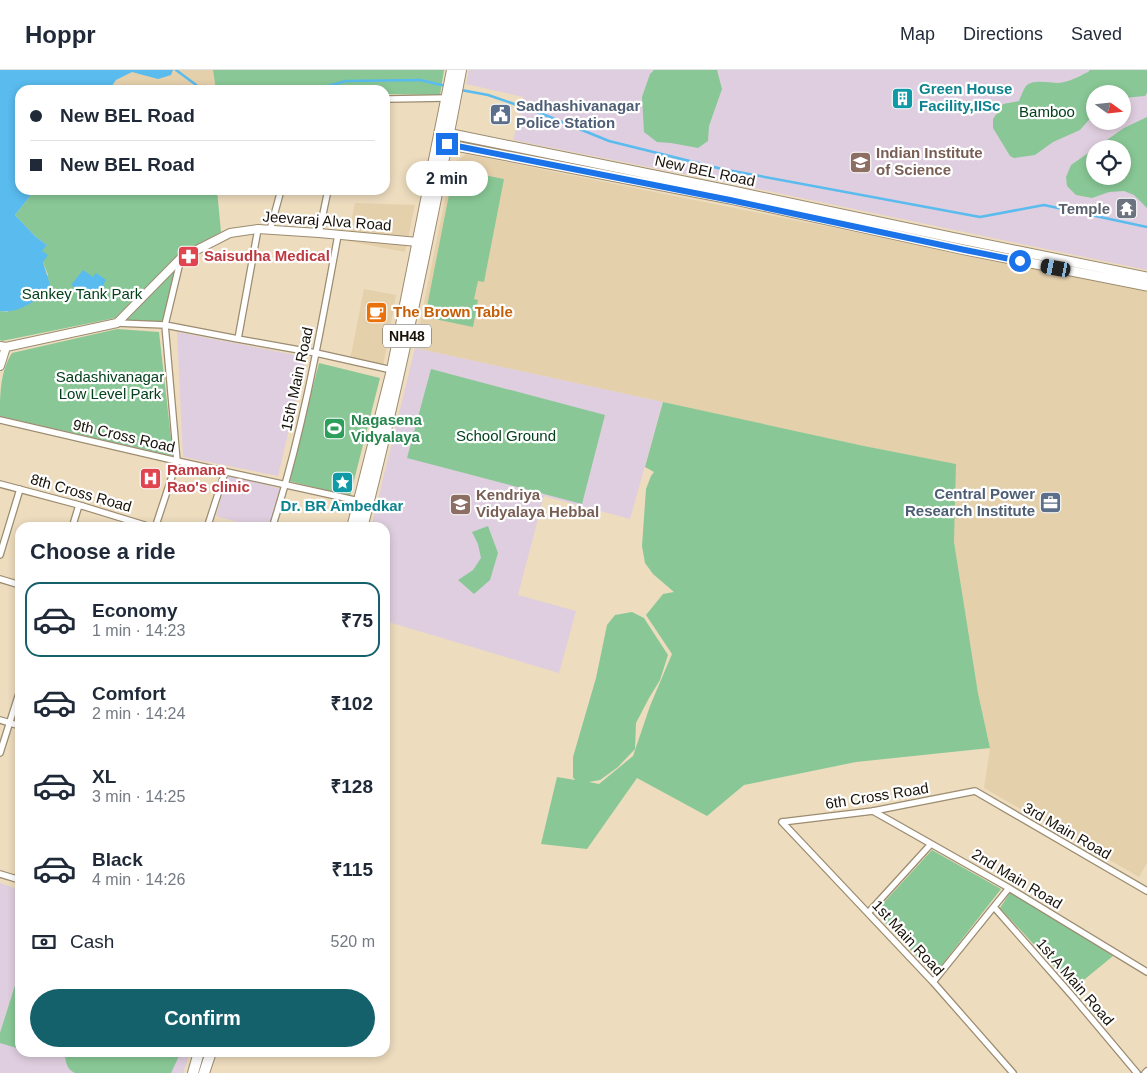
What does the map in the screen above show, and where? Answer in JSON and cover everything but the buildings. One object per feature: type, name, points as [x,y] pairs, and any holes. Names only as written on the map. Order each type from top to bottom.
[{"type":"highway","name":"NH48","points":[[363,522],[400,371],[452,90],[452,70]]},
{"type":"highway","name":"NH48","points":[[452,90],[461,70]]},
{"type":"highway","name":"NH48","points":[[354,522],[392,370],[414,242],[443,138]]},
{"type":"highway","points":[[193,1073],[198,1057]]},
{"type":"highway","points":[[204,1073],[209,1057]]},
{"type":"main road","name":"New BEL Road","points":[[443,138],[742,193],[1147,277]]},
{"type":"main road","name":"New BEL Road","points":[[443,138],[965,250],[1147,286]]},
{"type":"street","points":[[390,99],[452,90]]},
{"type":"street","points":[[270,230],[280,195]]},
{"type":"street","points":[[320,233],[327,195]]},
{"type":"street","points":[[238,339],[258,229]]},
{"type":"street","name":"Jeevaraj Alva Road","points":[[117,323],[181,258],[230,233],[258,229],[414,242]]},
{"type":"street","name":"15th Main Road","points":[[274,522],[286,486],[316,353],[338,235]]},
{"type":"street","points":[[156,522],[177,461],[165,325],[181,258]]},
{"type":"street","points":[[0,366],[3,346],[117,323],[165,325],[316,353],[392,370]]},
{"type":"street","name":"9th Cross Road","points":[[0,420],[359,502]]},
{"type":"street","points":[[209,522],[225,472]]},
{"type":"street","name":"8th Cross Road","points":[[0,484],[80,505],[135,522]]},
{"type":"street","points":[[0,555],[20,490]]},
{"type":"street","points":[[74,522],[80,505]]},
{"type":"street","points":[[0,579],[15,584]]},
{"type":"street","points":[[0,753],[15,706]]},
{"type":"street","points":[[0,720],[15,724]]},
{"type":"street","name":"6th Cross Road","points":[[782,822],[873,811],[975,791]]},
{"type":"street","name":"3rd Main Road","points":[[975,791],[1147,891]]},
{"type":"street","name":"2nd Main Road","points":[[873,811],[1008,888],[1147,972]]},
{"type":"street","name":"1st Main Road","points":[[782,822],[933,982],[1013,1073]]},
{"type":"street","points":[[868,913],[931,844]]},
{"type":"street","points":[[0,874],[15,878]]},
{"type":"street","points":[[933,982],[1008,888]]},
{"type":"street","name":"1st A Main Road","points":[[994,907],[1137,1073]]},
{"type":"shaded area","points":[[129,70],[444,70],[440,95],[390,94],[390,85],[112,85],[116,80],[131,72]]},
{"type":"shaded area","name":"Indian Institute of Science","points":[[469,70],[1147,70],[1147,270],[513,140],[523,97],[466,84]]},
{"type":"shaded area","name":"Central Power Research Institute","points":[[466,154],[1147,291],[1147,863],[1139,877],[984,788],[990,748],[978,693],[954,542],[955,464],[864,446],[415,348],[452,164]]},
{"type":"shaded area","points":[[355,203],[415,205],[405,252],[347,241]]},
{"type":"shaded area","points":[[364,289],[396,295],[383,367],[350,360]]},
{"type":"shaded area","points":[[177,332],[306,357],[278,476],[183,457]]},
{"type":"shaded area","name":"Kendriya Vidyalaya Hebbal","points":[[415,348],[663,402],[630,519],[544,496],[518,595],[576,611],[559,673],[390,622],[390,522],[372,522]]},
{"type":"shaded area","points":[[228,474],[280,489],[270,522],[238,522],[216,516]]},
{"type":"shaded area","points":[[0,883],[15,888],[15,1057],[189,1057],[183,1073],[0,1073]]},
{"type":"green space","points":[[213,70],[444,70],[440,95],[390,94],[390,85],[215,85]]},
{"type":"green space","points":[[654,70],[717,70],[722,89],[709,126],[708,141],[698,148],[657,142],[644,132],[642,97],[650,74]]},
{"type":"green space","name":"Bamboo","points":[[1090,70],[1147,70],[1147,93],[1145,96],[1131,97],[1131,85],[1086,85],[1086,123],[1080,130],[1053,142],[1035,155],[1014,158],[1010,156],[993,128],[993,119],[1003,104],[1019,101],[1026,86],[1029,84],[1037,82],[1066,82]]},
{"type":"green space","points":[[1147,117],[1147,208],[1134,195],[1124,191],[1109,192],[1092,198],[1076,195],[1067,186],[1066,177],[1071,165],[1086,155],[1086,185],[1131,185],[1131,140],[1107,140],[1121,130],[1131,130],[1131,125]]},
{"type":"green space","points":[[454,169],[504,179],[484,282],[478,281],[474,299],[478,300],[473,327],[425,317]]},
{"type":"green space","name":"Sankey Tank Park","points":[[31,195],[217,195],[221,232],[178,255],[115,318],[2,341],[0,340],[0,311],[7,312],[48,275],[41,251],[47,245],[36,237],[15,215]]},
{"type":"green space","points":[[181,258],[165,325],[117,323]]},
{"type":"green space","name":"Sadashivanagar Low Level Park","points":[[117,329],[159,332],[173,456],[0,416],[3,375],[12,353]]},
{"type":"green space","name":"Nagasena Vidyalaya","points":[[319,363],[380,378],[350,496],[289,481]]},
{"type":"green space","name":"School Ground","points":[[431,369],[605,415],[582,504],[407,458]]},
{"type":"green space","points":[[663,402],[956,464],[954,542],[978,693],[990,748],[856,762],[744,785],[707,816],[637,778],[587,849],[541,844],[557,777],[575,780],[573,777],[573,757],[596,678],[607,625],[615,615],[632,612],[644,618],[668,655],[660,680],[636,723],[635,749],[618,767],[600,780],[589,782],[599,784],[633,756],[650,706],[672,654],[646,615],[663,594],[674,592],[653,574],[645,563],[642,546],[646,489],[654,472],[645,467]]},
{"type":"green space","points":[[488,526],[498,553],[490,580],[474,594],[458,580],[473,570],[481,558],[478,544],[472,532]]},
{"type":"green space","points":[[932,850],[1001,889],[934,975],[875,912]]},
{"type":"green space","points":[[1011,891],[1113,956],[1074,988],[1000,908]]},
{"type":"green space","points":[[15,985],[15,1048],[0,1043],[0,1033]]},
{"type":"green space","points":[[65,1057],[178,1057],[171,1073],[75,1073],[70,1070]]},
{"type":"water","points":[[0,70],[173,70],[171,75],[158,79],[132,72],[116,80],[112,85],[15,85],[15,195],[31,195],[15,215],[36,237],[47,245],[42,251],[48,255],[43,262],[51,288],[21,308],[0,311]]},
{"type":"water","points":[[83,270],[93,277],[96,273],[106,280],[103,285],[105,286],[94,301],[71,285]]},
{"type":"waterway","points":[[176,70],[196,85]]},
{"type":"waterway","points":[[332,85],[346,81],[420,80],[446,86]]},
{"type":"waterway","points":[[461,90],[488,95],[535,111],[609,141],[722,169],[980,217],[1044,205],[1147,227]]},
{"type":"place","name":"Green House Facility,IISc","points":[[903,98]]},
{"type":"place","name":"Sadhashivanagar Police Station","points":[[500,115]]},
{"type":"place","name":"Indian Institute of Science","points":[[860,162]]},
{"type":"place","name":"Temple","points":[[1126,209]]},
{"type":"place","name":"Saisudha Medical","points":[[188,256]]},
{"type":"place","name":"The Brown Table","points":[[377,312]]},
{"type":"place","name":"Nagasena Vidyalaya","points":[[335,429]]},
{"type":"place","name":"Ramana Rao's clinic","points":[[151,479]]},
{"type":"place","name":"Dr. BR Ambedkar","points":[[342,483]]},
{"type":"place","name":"Central Power Research Institute","points":[[1051,503]]},
{"type":"place","name":"Kendriya Vidyalaya Hebbal","points":[[460,504]]},
{"type":"route","points":[[447,144],[730,200],[1020,261]]}]
